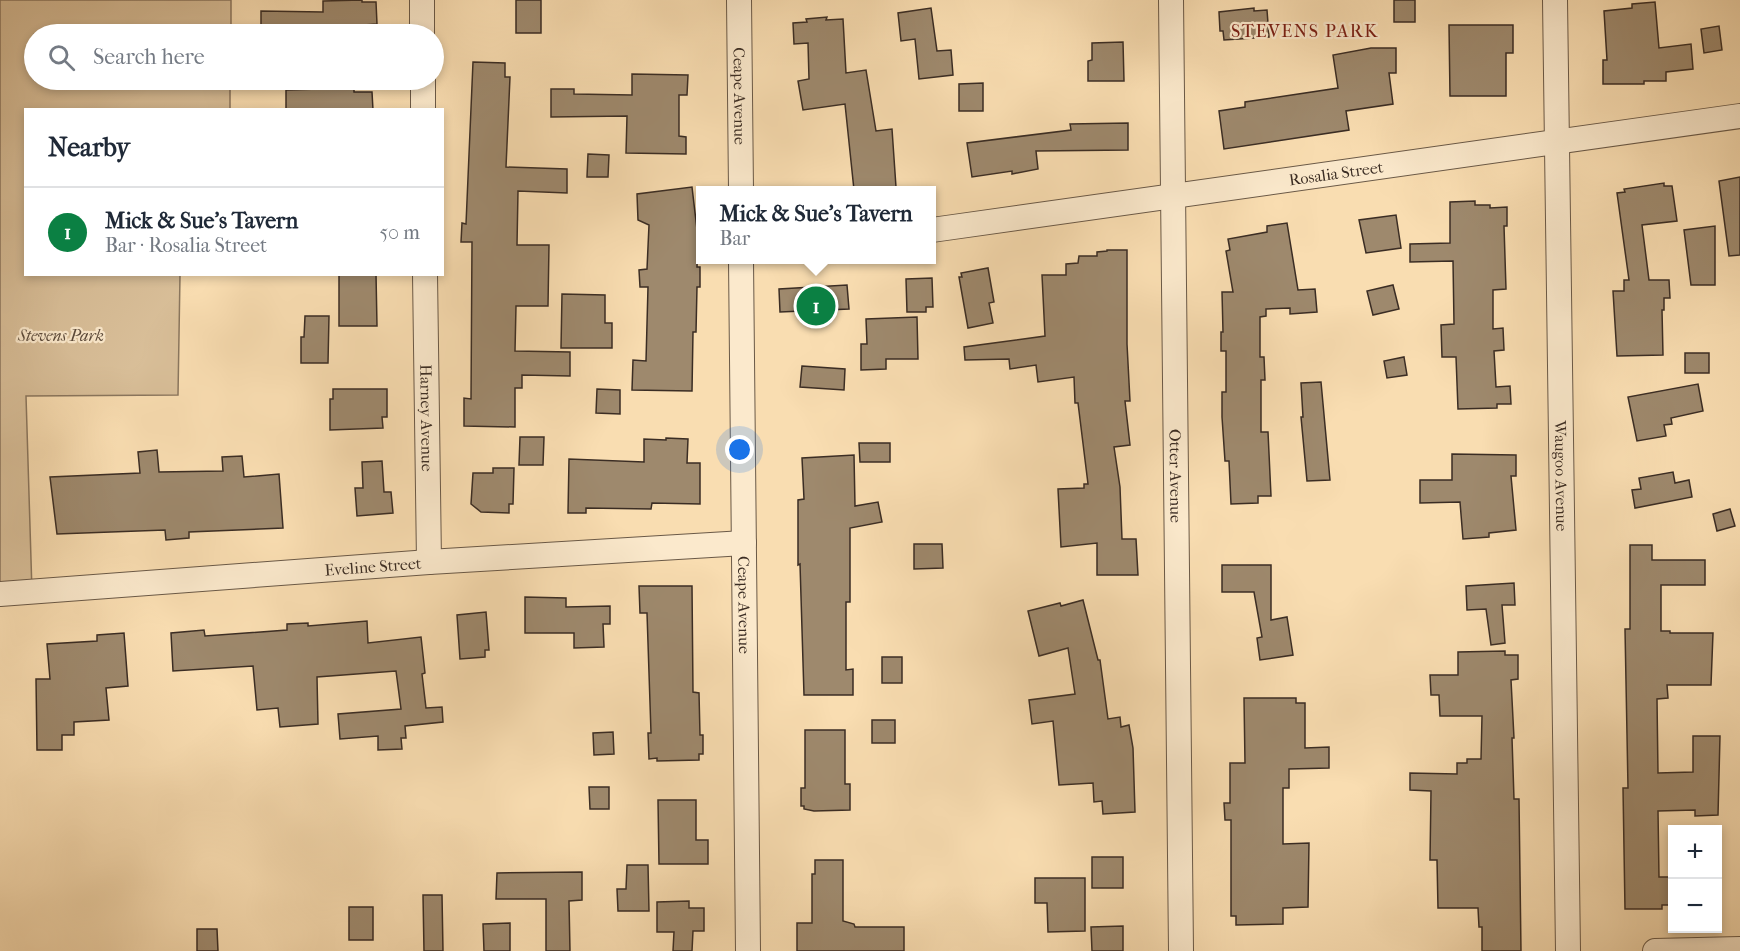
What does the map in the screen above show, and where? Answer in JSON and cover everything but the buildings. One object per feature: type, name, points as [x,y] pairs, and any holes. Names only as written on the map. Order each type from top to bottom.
[{"type":"street","points":[[422,0],[422,24]]},
{"type":"street","name":"Ceape Avenue","points":[[739,0],[741,186]]},
{"type":"street","name":"Otter Avenue","points":[[1171,0],[1181,951]]},
{"type":"street","name":"Waugoo Avenue","points":[[1556,0],[1568,951]]},
{"type":"street","points":[[423,90],[423,108]]},
{"type":"street","name":"Rosalia Street","points":[[936,229],[1740,116]]},
{"type":"street","name":"Ceape Avenue","points":[[741,264],[748,951]]},
{"type":"street","name":"Harney Avenue","points":[[425,276],[429,562]]},
{"type":"street","name":"Eveline Street","points":[[0,594],[429,562],[744,543]]},
{"type":"street","points":[[1654,951],[1740,949]]},
{"type":"green space","name":"Stevens Park","points":[[0,0],[231,0],[231,24],[24,24],[24,90],[230,90],[230,108],[24,108],[24,276],[180,276],[178,395],[26,396],[32,592],[0,594]]},
{"type":"place","name":"Mick & Sue's Tavern","points":[[816,306]]},
{"type":"district","name":"STEVENS PARK","points":[[1305,31]]}]
